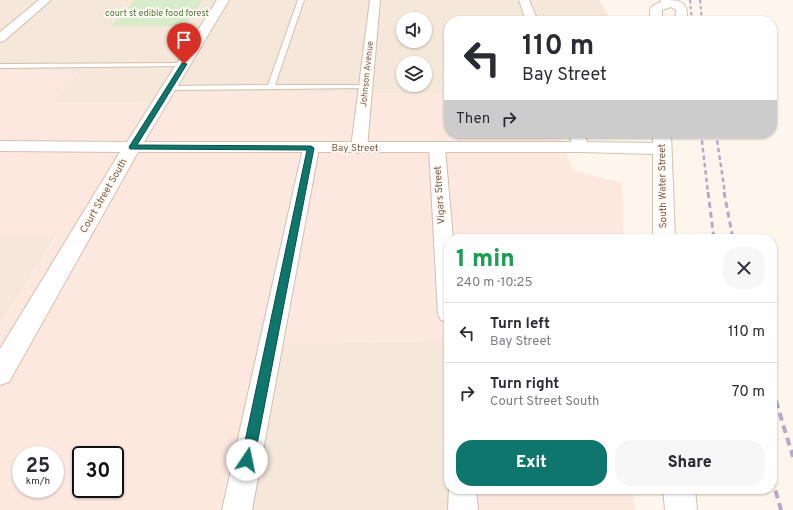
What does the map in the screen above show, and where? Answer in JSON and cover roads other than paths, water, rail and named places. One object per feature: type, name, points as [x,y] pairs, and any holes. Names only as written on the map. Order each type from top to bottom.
[{"type":"street","points":[[0,38],[46,0]]},
{"type":"street","name":"Court Street South","points":[[0,373],[132,147],[223,0]]},
{"type":"street","name":"Johnson Avenue","points":[[359,148],[375,0]]},
{"type":"street","points":[[524,0],[530,16]]},
{"type":"street","points":[[656,16],[656,8],[670,1],[682,9],[681,16]]},
{"type":"street","name":"Bay Street","points":[[0,146],[437,148],[579,140],[662,141]]},
{"type":"street","name":"South Water Street","points":[[662,141],[664,234]]},
{"type":"street","points":[[237,510],[311,148]]},
{"type":"street","name":"Vigars Street","points":[[437,148],[444,245]]},
{"type":"street","points":[[462,494],[463,510]]},
{"type":"street","points":[[679,494],[681,510]]},
{"type":"lane","points":[[271,87],[301,0]]},
{"type":"lane","points":[[0,66],[184,64]]},
{"type":"lane","points":[[169,88],[366,87]]},
{"type":"railway","points":[[690,0],[692,16]]},
{"type":"railway","points":[[700,0],[702,16]]},
{"type":"railway","points":[[702,138],[708,193]]},
{"type":"railway","points":[[717,138],[725,193]]},
{"type":"railway","points":[[708,192],[713,234]]},
{"type":"railway","points":[[724,192],[732,234]]},
{"type":"railway","points":[[777,404],[793,457]]},
{"type":"railway","points":[[776,494],[781,510]]},
{"type":"park label","name":"court st edible food forest","points":[[157,13]]}]
